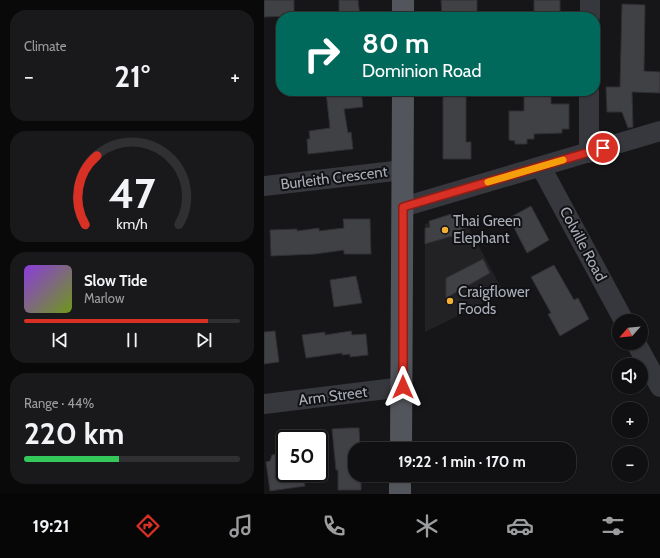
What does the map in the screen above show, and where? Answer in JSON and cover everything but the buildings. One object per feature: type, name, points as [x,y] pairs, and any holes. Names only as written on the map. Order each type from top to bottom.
[{"type":"main road","points":[[403,0],[403,12]]},
{"type":"main road","points":[[401,442],[403,387],[403,96]]},
{"type":"main road","points":[[400,482],[400,494]]},
{"type":"street","points":[[590,0],[590,12]]},
{"type":"street","points":[[589,153],[590,96]]},
{"type":"street","points":[[403,207],[660,131]]},
{"type":"street","name":"Colville Road","points":[[541,167],[620,314]]},
{"type":"street","name":"Burleith Crescent","points":[[264,186],[403,170]]},
{"type":"street","points":[[640,350],[660,387]]},
{"type":"street","name":"Arm Street","points":[[264,404],[403,387]]},
{"type":"shaded area","points":[[461,213],[504,293],[425,332],[425,224]]},
{"type":"slow traffic","points":[[488,182],[563,160]]},
{"type":"place","name":"Thai Green Elephant","points":[[445,230]]},
{"type":"place","name":"Craigflower Foods","points":[[450,301]]},
{"type":"route","points":[[403,387],[403,207],[603,148]]}]
